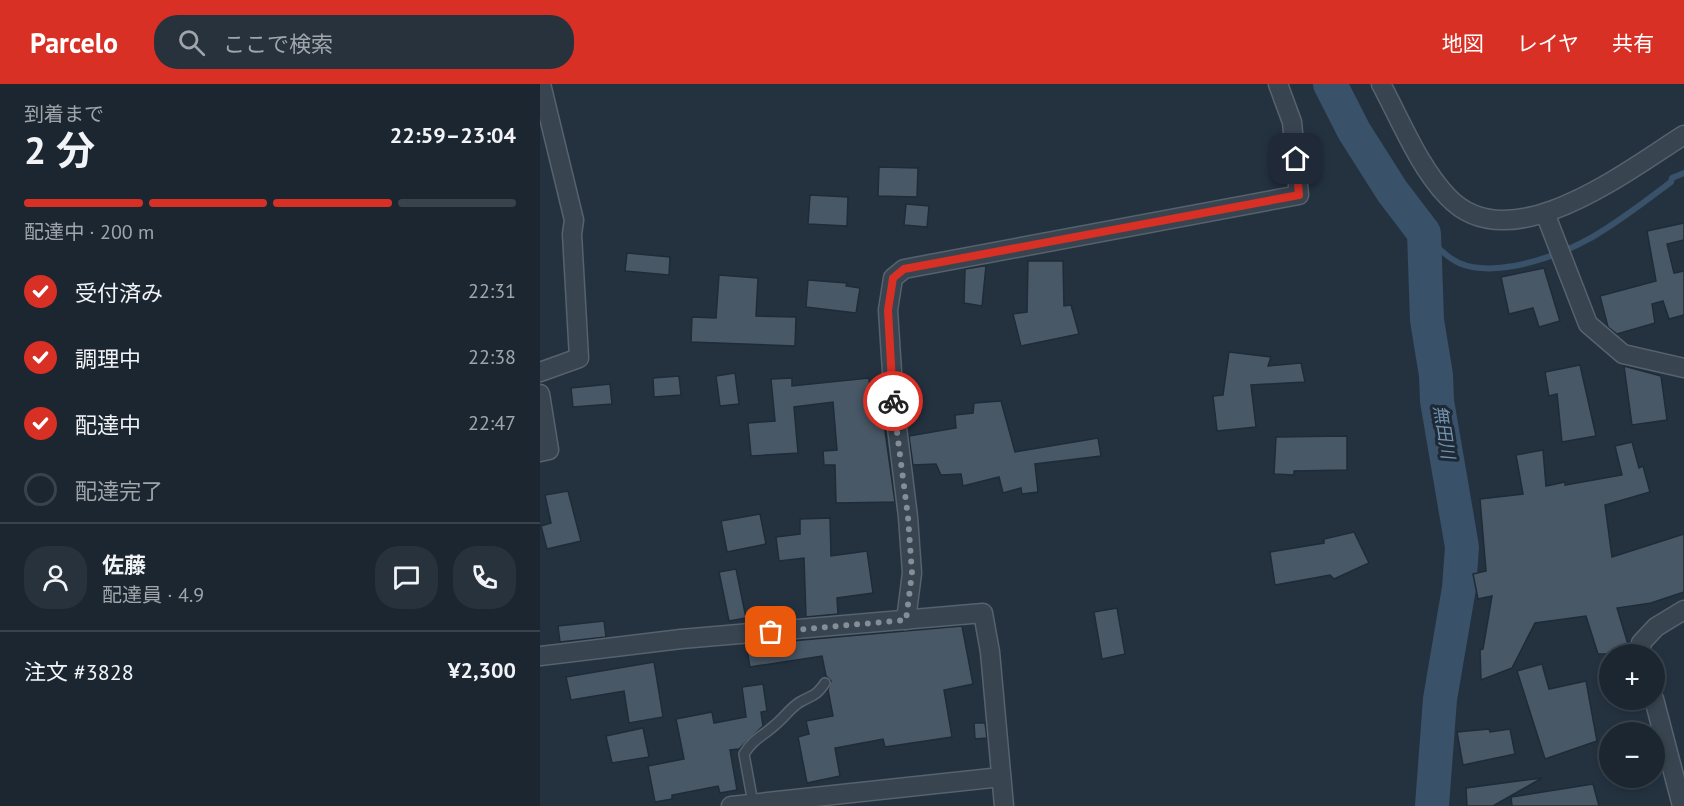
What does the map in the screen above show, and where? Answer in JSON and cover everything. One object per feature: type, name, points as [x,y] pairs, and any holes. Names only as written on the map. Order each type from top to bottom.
[{"type":"street","points":[[906,620],[912,573],[908,517],[894,403],[888,310],[893,278],[904,269],[1299,195],[1292,122],[1278,84]]},
{"type":"street","points":[[1381,84],[1427,167],[1447,196],[1458,206],[1479,217],[1502,222],[1545,213],[1589,194],[1684,135]]},
{"type":"street","points":[[540,372],[579,358],[572,234],[574,219],[545,86]]},
{"type":"street","points":[[1545,213],[1588,324],[1623,354],[1684,369]]},
{"type":"street","points":[[540,394],[549,450],[540,452]]},
{"type":"street","points":[[1641,644],[1656,627],[1684,610]]},
{"type":"street","points":[[540,656],[681,639],[983,613],[990,652],[1004,806]]},
{"type":"street","points":[[1657,710],[1682,806]]},
{"type":"street","points":[[731,806],[1001,777]]},
{"type":"lane","points":[[753,805],[744,754],[753,740],[777,724],[794,707],[816,697],[825,683]]},
{"type":"building","points":[[879,167],[918,168],[917,197],[878,196]]},
{"type":"building","points":[[810,195],[848,197],[847,226],[808,224]]},
{"type":"building","points":[[906,204],[929,206],[927,227],[904,225]]},
{"type":"building","points":[[1684,223],[1684,240],[1667,244],[1674,273],[1684,271],[1684,315],[1669,319],[1663,301],[1652,304],[1655,323],[1617,334],[1608,327],[1600,296],[1656,281],[1647,231]]},
{"type":"building","points":[[627,253],[670,257],[669,275],[625,271]]},
{"type":"building","points":[[1028,261],[1063,261],[1064,306],[1071,305],[1079,334],[1021,346],[1013,314],[1027,312]]},
{"type":"building","points":[[986,266],[982,306],[964,303],[965,269]]},
{"type":"building","points":[[1544,268],[1560,321],[1539,327],[1533,308],[1509,314],[1501,277]]},
{"type":"building","points":[[719,275],[758,278],[756,316],[796,317],[795,346],[691,342],[692,317],[716,318]]},
{"type":"building","points":[[808,280],[847,283],[846,286],[860,288],[856,313],[806,307]]},
{"type":"building","points":[[1229,352],[1271,357],[1268,366],[1301,363],[1305,382],[1251,385],[1256,427],[1217,431],[1213,396],[1223,395]]},
{"type":"building","points":[[1580,365],[1596,436],[1562,442],[1557,394],[1549,396],[1545,372]]},
{"type":"building","points":[[1624,366],[1661,376],[1667,420],[1632,425]]},
{"type":"building","points":[[735,373],[739,404],[720,406],[716,376]]},
{"type":"building","points":[[679,376],[681,395],[654,397],[653,378]]},
{"type":"building","points":[[792,378],[792,386],[869,378],[871,404],[881,403],[895,502],[836,503],[835,465],[824,465],[823,451],[837,450],[833,402],[794,407],[798,453],[751,456],[748,423],[775,421],[771,379]]},
{"type":"building","points":[[610,384],[612,404],[573,407],[571,388]]},
{"type":"building","points":[[1001,401],[1015,452],[1098,438],[1101,456],[1035,464],[1038,492],[1022,494],[1021,488],[1003,493],[999,477],[963,486],[961,474],[941,475],[936,464],[913,465],[909,436],[956,428],[955,415],[973,413],[974,403]]},
{"type":"building","points":[[1347,436],[1347,470],[1294,471],[1294,475],[1274,474],[1276,437]]},
{"type":"building","points":[[1632,442],[1639,468],[1643,466],[1650,492],[1605,505],[1612,557],[1684,534],[1684,592],[1651,603],[1617,608],[1628,644],[1599,644],[1599,654],[1586,616],[1535,623],[1512,668],[1481,680],[1480,650],[1483,649],[1492,596],[1478,599],[1473,574],[1486,571],[1480,499],[1523,494],[1516,455],[1543,450],[1546,486],[1622,475],[1615,446]]},
{"type":"building","points":[[568,491],[581,541],[547,549],[541,526],[551,523],[545,495]]},
{"type":"building","points":[[760,514],[766,544],[727,552],[721,521]]},
{"type":"building","points":[[830,518],[831,556],[867,551],[873,593],[837,598],[838,614],[806,617],[804,558],[779,561],[776,537],[800,534],[800,519]]},
{"type":"building","points":[[1354,532],[1369,563],[1334,579],[1330,575],[1275,585],[1270,552],[1324,543],[1324,539]]},
{"type":"building","points":[[736,569],[746,618],[729,621],[719,572]]},
{"type":"building","points":[[1117,608],[1125,654],[1102,659],[1094,612]]},
{"type":"building","points":[[604,621],[606,637],[560,642],[558,626]]},
{"type":"building","points":[[962,626],[973,684],[944,690],[952,737],[885,747],[883,739],[835,748],[840,776],[807,783],[798,737],[809,734],[806,721],[833,716],[828,690],[831,681],[826,676],[822,656],[750,667],[746,645]]},
{"type":"building","points":[[654,662],[663,717],[629,723],[624,691],[571,700],[566,677]]},
{"type":"building","points":[[1542,664],[1549,689],[1586,681],[1597,741],[1545,759],[1517,671]]},
{"type":"building","points":[[763,684],[767,711],[761,712],[763,726],[739,749],[730,750],[737,790],[720,793],[718,786],[672,795],[672,799],[655,802],[648,766],[684,759],[676,719],[712,712],[714,723],[746,717],[742,687]]},
{"type":"building","points":[[974,723],[985,723],[987,738],[975,739]]},
{"type":"building","points":[[643,728],[649,757],[612,763],[606,736]]},
{"type":"building","points":[[1489,729],[1490,732],[1510,729],[1515,754],[1463,765],[1457,732]]},
{"type":"building","points":[[1542,778],[1493,806],[1467,806],[1466,788]]},
{"type":"building","points":[[1593,784],[1599,806],[1512,806],[1511,797]]},
{"type":"waterway","name":"無田川","points":[[1330,84],[1354,131],[1392,191],[1424,233],[1427,320],[1436,375],[1437,401],[1462,547],[1459,588],[1440,699],[1432,806]]},
{"type":"waterway","points":[[1424,233],[1444,253],[1459,263],[1486,268],[1514,266],[1559,253],[1579,244],[1615,223],[1652,197],[1671,182],[1672,178],[1684,173]]},
{"type":"way so far","points":[[771,632],[906,620],[912,573],[908,517],[893,401]]},
{"type":"route","points":[[893,401],[888,310],[893,278],[904,269],[1299,195],[1296,159]]}]
